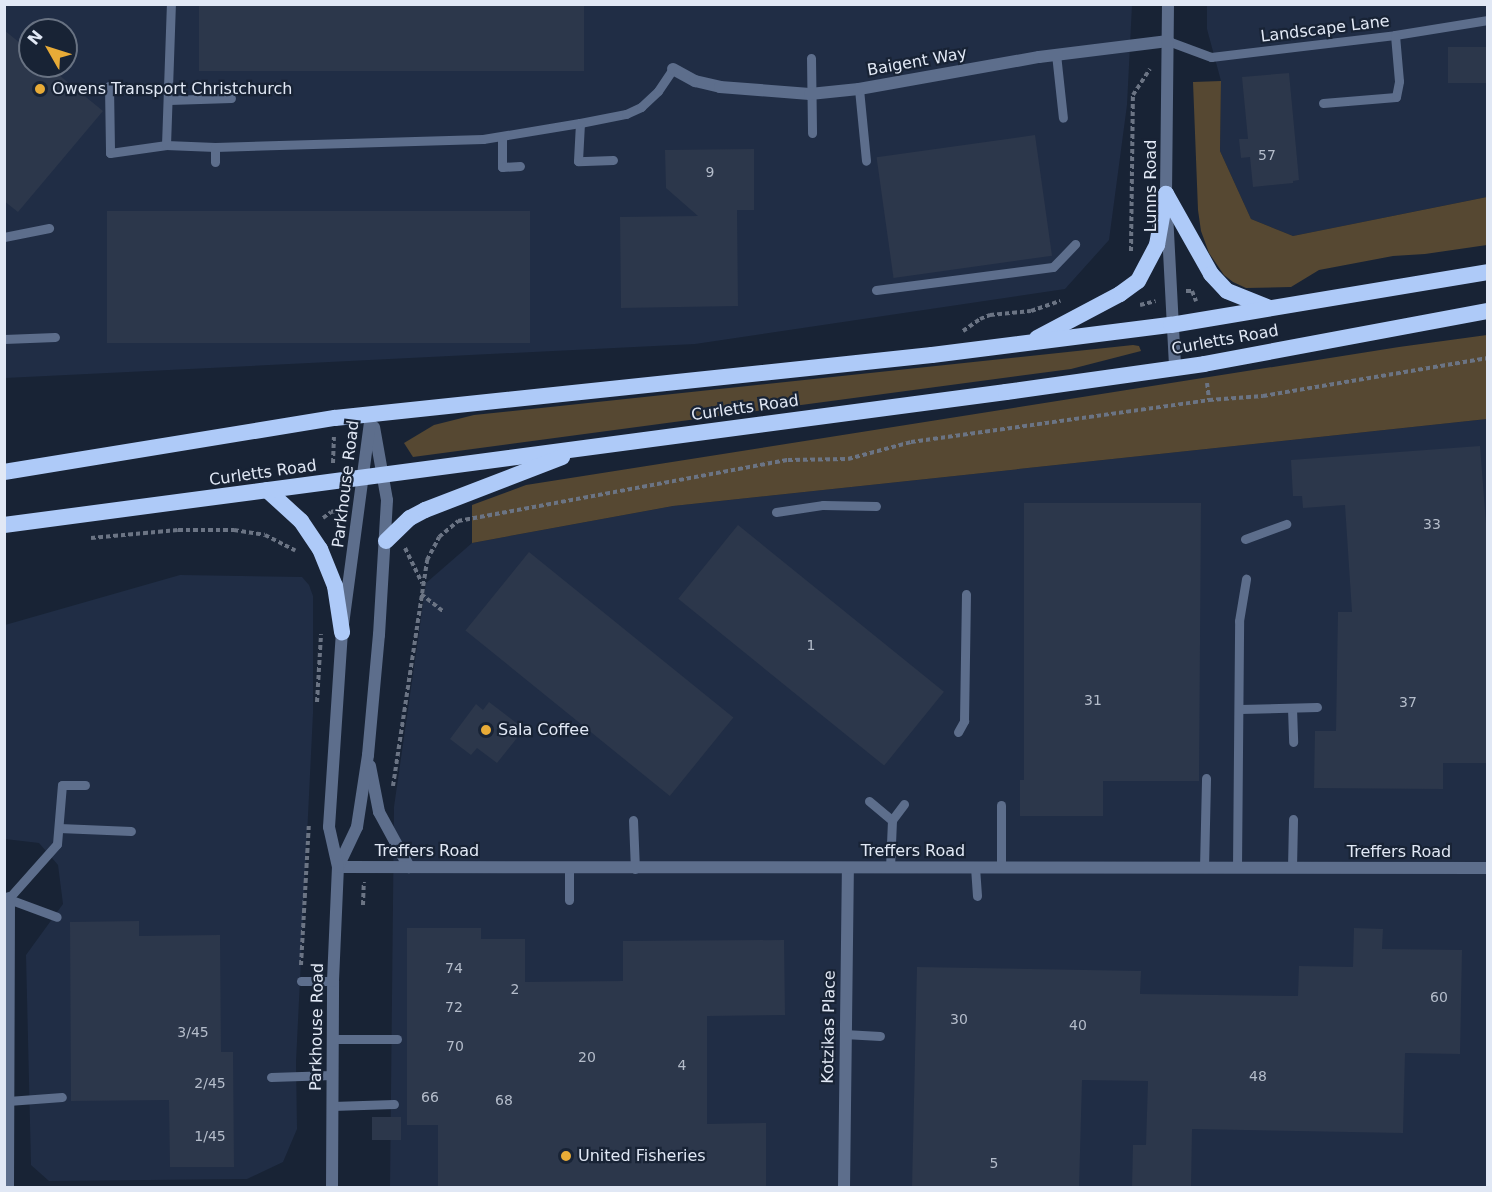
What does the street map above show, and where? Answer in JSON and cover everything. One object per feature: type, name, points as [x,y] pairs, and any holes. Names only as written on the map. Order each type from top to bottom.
[{"type":"highway","points":[[1166,194],[1211,274],[1227,291],[1269,308]]},
{"type":"highway","points":[[1026,343],[1120,294],[1138,281],[1157,245],[1166,194]]},
{"type":"highway","name":"Curletts Road","points":[[4,472],[335,418],[1171,326],[1488,272]]},
{"type":"highway","name":"Curletts Road","points":[[4,525],[383,476],[1174,368],[1488,311]]},
{"type":"highway","points":[[386,541],[410,518],[425,510],[585,448]]},
{"type":"highway","points":[[267,490],[301,521],[320,549],[335,586],[342,632]]},
{"type":"street","name":"Lunns Road","points":[[1168,4],[1166,194],[1174,368]]},
{"type":"street","name":"Baigent Way","points":[[673,69],[695,81],[720,87],[810,94],[859,89],[1056,54],[1168,41]]},
{"type":"street","name":"Parkhouse Road","points":[[338,867],[357,827],[368,755],[386,541],[387,500],[371,414]]},
{"type":"street","name":"Parkhouse Road","points":[[332,1188],[333,981],[338,867],[329,827],[342,632],[371,414]]},
{"type":"street","points":[[368,755],[379,812],[409,867]]},
{"type":"street","name":"Treffers Road","points":[[338,867],[1488,868]]},
{"type":"street","name":"Kotzikas Place","points":[[844,1188],[844,1034],[848,868]]},
{"type":"street","points":[[6,895],[8,1188]]},
{"type":"lane","points":[[166,145],[171,4]]},
{"type":"lane","name":"Landscape Lane","points":[[1168,41],[1211,57],[1395,36],[1488,20]]},
{"type":"lane","points":[[1323,104],[1396,97],[1399,81],[1395,36]]},
{"type":"lane","points":[[1056,54],[1063,118]]},
{"type":"lane","points":[[811,58],[812,133]]},
{"type":"lane","points":[[109,86],[110,153],[166,145],[215,147],[399,143],[502,137],[626,114],[641,107],[658,91],[673,69]]},
{"type":"lane","points":[[859,89],[866,161]]},
{"type":"lane","points":[[169,100],[231,98]]},
{"type":"lane","points":[[579,123],[578,161],[613,160]]},
{"type":"lane","points":[[502,137],[502,167],[520,166]]},
{"type":"lane","points":[[215,147],[215,162]]},
{"type":"lane","points":[[4,237],[49,228]]},
{"type":"lane","points":[[876,290],[1053,267],[1075,244]]},
{"type":"lane","points":[[4,339],[55,337]]},
{"type":"lane","points":[[776,512],[823,505],[876,506]]},
{"type":"lane","points":[[1245,539],[1286,524]]},
{"type":"lane","points":[[1237,867],[1239,621],[1246,579]]},
{"type":"lane","points":[[958,732],[964,721],[966,594]]},
{"type":"lane","points":[[1240,709],[1317,707]]},
{"type":"lane","points":[[1292,708],[1293,742]]},
{"type":"lane","points":[[1204,868],[1206,778]]},
{"type":"lane","points":[[57,917],[6,895],[57,844],[62,785],[85,785]]},
{"type":"lane","points":[[869,801],[892,820]]},
{"type":"lane","points":[[890,867],[892,820],[904,804]]},
{"type":"lane","points":[[1001,805],[1001,867]]},
{"type":"lane","points":[[633,819],[634,869]]},
{"type":"lane","points":[[1292,868],[1293,819]]},
{"type":"lane","points":[[59,828],[131,831]]},
{"type":"lane","points":[[975,867],[977,896]]},
{"type":"lane","points":[[569,868],[569,900]]},
{"type":"lane","points":[[301,981],[333,981]]},
{"type":"lane","points":[[844,1034],[880,1035]]},
{"type":"lane","points":[[332,1039],[397,1039]]},
{"type":"lane","points":[[271,1077],[332,1076]]},
{"type":"lane","points":[[8,1101],[62,1097]]},
{"type":"lane","points":[[332,1106],[394,1104]]},
{"type":"path","points":[[1130,255],[1133,94]]},
{"type":"path","points":[[1188,291],[1192,291],[1196,299]]},
{"type":"path","points":[[980,319],[1030,311],[1068,299]]},
{"type":"path","points":[[392,793],[427,560],[439,537],[458,521],[468,517],[802,458],[848,459],[911,442],[1198,401],[1263,396],[1488,358]]},
{"type":"path","points":[[331,512],[335,418]]},
{"type":"path","points":[[91,538],[178,530],[251,532],[279,540],[302,556]]},
{"type":"path","points":[[99,534],[106,537]]},
{"type":"path","points":[[421,594],[443,611]]},
{"type":"path","points":[[317,704],[321,629]]},
{"type":"path","points":[[301,981],[304,879],[310,814]]},
{"type":"shaded area","points":[[4,5],[1132,5],[1127,105],[1109,240],[1065,289],[695,344],[5,378]]},
{"type":"shaded area","points":[[1207,5],[1487,5],[1487,197],[1293,236],[1251,219],[1220,151],[1221,81],[1207,29]]},
{"type":"shaded area","points":[[1221,81],[1220,151],[1251,219],[1293,236],[1487,197],[1487,245],[1393,256],[1319,270],[1291,287],[1246,288],[1233,282],[1224,275],[1209,253],[1201,231],[1198,210],[1193,82]]},
{"type":"shaded area","points":[[1487,335],[1487,419],[673,506],[472,543],[472,505],[526,485]]},
{"type":"shaded area","points":[[1139,346],[1141,351],[1071,369],[413,457],[404,443],[434,425],[474,415]]},
{"type":"shaded area","points":[[1487,419],[1487,1187],[390,1188],[394,807],[426,583],[472,543],[673,506]]},
{"type":"shaded area","points":[[180,575],[302,577],[309,585],[313,596],[313,713],[296,1062],[297,1129],[283,1162],[247,1179],[49,1181],[31,1165],[26,955],[63,904],[58,865],[39,843],[5,839],[5,625]]},
{"type":"building","points":[[199,4],[584,4],[584,71],[199,71]]},
{"type":"building","name":"Owens Transport Christchurch","points":[[4,30],[18,41],[18,78],[63,78],[103,111],[18,212],[4,201]]},
{"type":"building","points":[[1448,47],[1488,47],[1488,83],[1448,83]]},
{"type":"building","points":[[1289,73],[1299,180],[1293,183],[1253,187],[1250,157],[1241,158],[1239,139],[1248,139],[1242,77]]},
{"type":"building","points":[[1035,135],[1052,256],[894,278],[877,157]]},
{"type":"building","points":[[754,149],[754,210],[737,210],[738,306],[621,308],[620,217],[698,216],[666,188],[665,150]]},
{"type":"building","points":[[107,211],[530,211],[530,343],[107,343]]},
{"type":"building","points":[[1480,446],[1488,549],[1488,763],[1443,763],[1443,789],[1314,788],[1315,731],[1336,731],[1338,612],[1352,612],[1345,505],[1303,508],[1302,496],[1293,496],[1291,460]]},
{"type":"building","points":[[1024,503],[1201,503],[1199,781],[1103,781],[1103,816],[1020,816],[1020,780],[1024,780]]},
{"type":"building","points":[[738,525],[944,692],[884,766],[678,599]]},
{"type":"building","points":[[529,552],[733,718],[670,796],[465,630]]},
{"type":"building","name":"Sala Coffee","points":[[489,702],[519,725],[512,735],[517,738],[497,763],[477,748],[471,755],[450,739],[476,704],[483,710]]},
{"type":"building","points":[[139,921],[139,936],[220,935],[221,1052],[233,1052],[234,1167],[170,1167],[169,1100],[71,1101],[70,922]]},
{"type":"building","points":[[407,928],[481,928],[481,939],[525,939],[525,982],[623,981],[623,941],[784,940],[785,1015],[707,1016],[707,1124],[766,1123],[766,1188],[438,1188],[438,1125],[407,1125]]},
{"type":"building","points":[[1354,928],[1383,929],[1382,949],[1462,950],[1460,1054],[1405,1053],[1403,1133],[1192,1129],[1191,1188],[1132,1188],[1133,1145],[1146,1145],[1148,1081],[1082,1080],[1079,1188],[912,1188],[917,967],[1141,971],[1140,994],[1298,996],[1299,966],[1353,967]]},
{"type":"building","points":[[372,1117],[401,1117],[401,1140],[372,1140]]},
{"type":"place","name":"Owens Transport Christchurch","points":[[40,89]]},
{"type":"place","name":"Sala Coffee","points":[[486,730]]},
{"type":"place","name":"United Fisheries","points":[[566,1156]]}]
